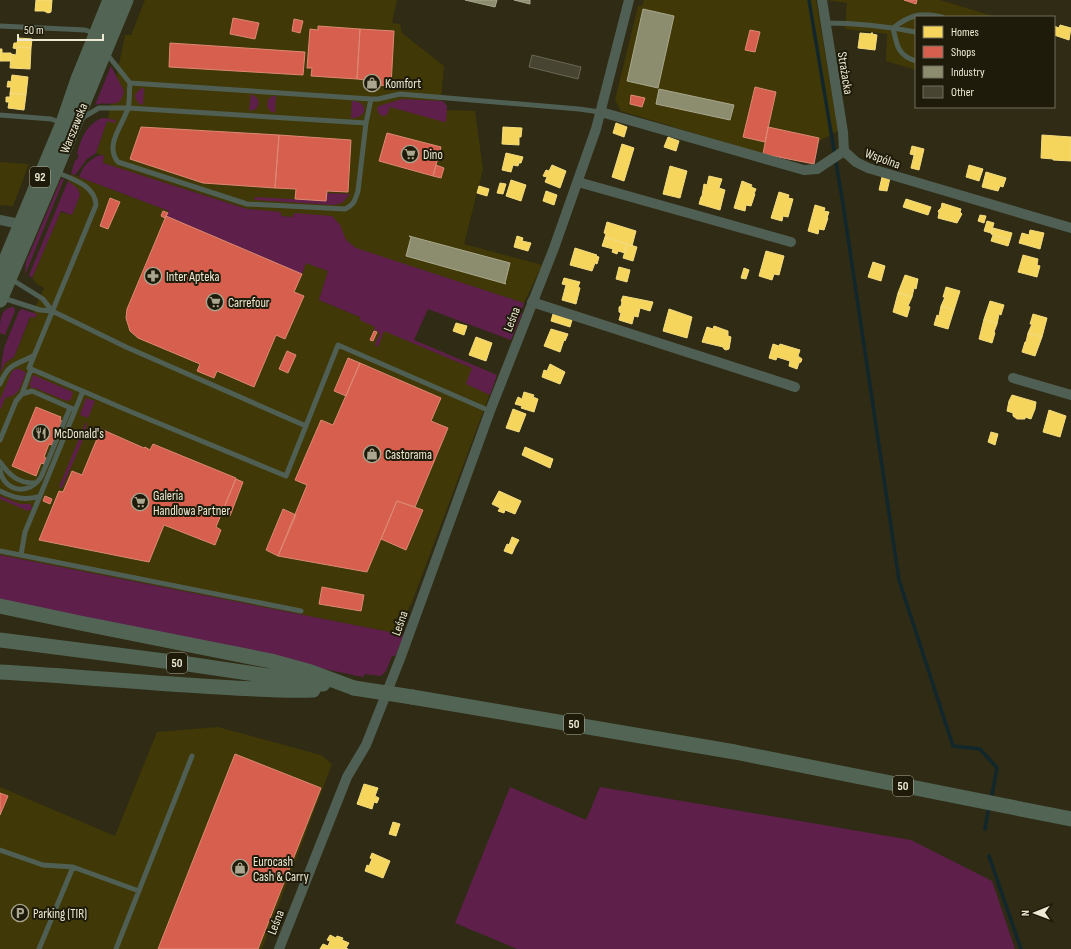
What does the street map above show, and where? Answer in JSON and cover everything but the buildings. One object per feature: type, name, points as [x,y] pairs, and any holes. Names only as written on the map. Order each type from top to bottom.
[{"type":"main road","name":"Warszawska","points":[[2,288],[55,171],[69,123],[78,79],[110,0]]},
{"type":"main road","name":"Warszawska","points":[[2,288],[20,224],[105,51],[126,0]]},
{"type":"main road","points":[[0,606],[271,661],[311,672],[354,688]]},
{"type":"main road","name":"50","points":[[0,640],[188,664],[412,697],[735,752],[1071,819]]},
{"type":"main road","points":[[0,672],[268,690],[354,688]]},
{"type":"street","name":"Leśna","points":[[279,949],[347,777],[366,744],[394,673],[490,411],[554,248],[601,112],[629,0]]},
{"type":"street","name":"Strażacka","points":[[822,0],[843,132],[839,154]]},
{"type":"street","points":[[601,112],[804,170],[817,169],[839,154]]},
{"type":"street","name":"Wspólna","points":[[839,154],[868,168],[1071,228]]},
{"type":"street","points":[[578,182],[791,242]]},
{"type":"street","points":[[0,220],[20,224]]},
{"type":"street","name":"Leśna","points":[[532,302],[795,387]]},
{"type":"street","points":[[1013,378],[1071,395]]},
{"type":"lane","points":[[893,28],[903,20],[912,16],[922,14],[935,16]]},
{"type":"lane","points":[[825,23],[852,23],[915,32]]},
{"type":"lane","points":[[0,26],[85,30],[96,34]]},
{"type":"lane","points":[[893,28],[898,49],[909,59],[915,61]]},
{"type":"lane","points":[[105,51],[130,83],[128,108],[122,119],[113,145],[113,154],[118,162],[247,204],[345,209],[351,206],[355,201],[358,191],[366,123],[371,99]]},
{"type":"lane","points":[[130,83],[371,99],[406,95],[579,108],[601,112]]},
{"type":"lane","points":[[0,116],[51,119],[69,123],[99,108],[128,108],[366,123]]},
{"type":"lane","points":[[55,171],[90,189],[96,198],[96,205],[29,368],[286,476],[338,345],[490,411]]},
{"type":"lane","points":[[2,288],[40,310],[52,310]]},
{"type":"lane","points":[[2,288],[42,299],[52,310],[126,347],[306,426]]},
{"type":"lane","points":[[0,384],[4,373],[10,366],[34,356]]},
{"type":"lane","points":[[0,440],[16,400],[22,394],[32,369]]},
{"type":"lane","points":[[22,394],[32,391],[76,410]]},
{"type":"lane","points":[[21,555],[25,532],[83,391]]},
{"type":"lane","points":[[0,470],[5,483],[14,488],[25,489],[33,487],[37,483],[70,408]]},
{"type":"lane","points":[[0,462],[8,473],[17,480],[29,484],[37,483]]},
{"type":"lane","points":[[0,491],[18,499],[40,496]]},
{"type":"lane","points":[[0,551],[301,610]]},
{"type":"lane","points":[[116,949],[192,756]]},
{"type":"lane","points":[[0,850],[43,865],[73,867],[138,891]]},
{"type":"lane","points":[[39,949],[73,867]]},
{"type":"shaded area","points":[[145,0],[397,0],[392,23],[400,24],[402,33],[444,66],[441,101],[447,106],[447,110],[475,111],[483,169],[464,244],[542,265],[524,303],[355,248],[342,234],[341,227],[294,213],[294,217],[280,216],[280,212],[247,209],[103,163],[104,156],[96,153],[108,118],[125,35],[131,35]]},
{"type":"shaded area","points":[[644,0],[816,0],[838,131],[819,141],[814,164],[763,154],[621,111],[615,100],[638,6],[642,6]]},
{"type":"shaded area","points":[[826,0],[940,0],[993,16],[915,16],[915,70],[886,61],[887,34],[845,29],[847,3]]},
{"type":"shaded area","points":[[111,66],[124,91],[122,97],[120,101],[113,104],[95,105]]},
{"type":"shaded area","points":[[144,88],[143,105],[138,102],[135,95],[140,89]]},
{"type":"shaded area","points":[[251,94],[257,98],[259,103],[256,109],[249,111]]},
{"type":"shaded area","points":[[272,96],[276,96],[275,113],[270,111],[267,106],[268,100]]},
{"type":"shaded area","points":[[402,99],[443,101],[447,106],[446,122],[390,107],[387,115],[383,116],[379,114],[377,108],[379,106]]},
{"type":"shaded area","points":[[352,101],[362,104],[364,107],[363,113],[356,118],[351,118]]},
{"type":"shaded area","points":[[103,118],[116,120],[115,123],[107,121],[96,153],[87,159],[75,175],[71,174],[75,160],[76,161],[79,155],[77,154],[83,137],[97,120]]},
{"type":"shaded area","points":[[101,155],[104,156],[103,163],[247,209],[281,212],[281,216],[293,217],[294,213],[332,216],[340,225],[346,240],[356,248],[524,303],[521,312],[522,314],[511,340],[428,309],[414,340],[497,375],[490,395],[466,384],[472,368],[384,331],[378,347],[375,345],[378,337],[380,336],[378,331],[374,330],[375,327],[360,320],[360,317],[319,300],[328,271],[306,263],[302,274],[166,216],[169,211],[79,177],[87,163],[93,158]]},
{"type":"shaded area","points":[[0,162],[29,164],[13,206],[0,205]]},
{"type":"shaded area","points":[[71,174],[169,211],[167,216],[302,274],[306,263],[328,271],[319,300],[497,375],[400,634],[0,555],[0,373],[5,363],[14,357],[31,316],[35,318],[36,315],[33,312],[44,288],[37,284],[32,278],[60,212],[72,215],[80,195],[79,191],[68,181]]},
{"type":"shaded area","points":[[61,179],[64,179],[25,275],[26,262]]},
{"type":"shaded area","points":[[68,181],[78,189],[80,195],[72,215],[61,211],[32,278],[29,275]]},
{"type":"shaded area","points":[[327,193],[350,194],[342,203],[334,205],[255,200],[254,197],[326,201]]},
{"type":"shaded area","points":[[14,307],[15,311],[5,335],[0,333],[3,312]]},
{"type":"shaded area","points":[[22,309],[37,314],[35,318],[30,317],[14,357],[5,363],[0,373],[4,348],[19,311]]},
{"type":"shaded area","points":[[20,369],[26,373],[17,392],[10,397],[5,398],[1,409],[0,400],[12,371]]},
{"type":"shaded area","points":[[33,375],[73,392],[71,399],[68,401],[64,400],[35,388],[31,388],[30,384]]},
{"type":"shaded area","points":[[86,398],[95,401],[88,418],[80,415]]},
{"type":"shaded area","points":[[86,422],[85,435],[62,488],[59,487]]},
{"type":"shaded area","points":[[0,496],[20,504],[30,504],[32,509],[28,511],[0,499]]},
{"type":"shaded area","points":[[0,555],[404,635],[395,656],[392,656],[386,671],[381,676],[364,674],[364,677],[358,676],[76,617],[0,599]]},
{"type":"shaded area","points":[[218,727],[321,755],[332,764],[262,949],[0,949],[0,787],[115,836],[157,732]]},
{"type":"shaded area","points":[[510,787],[586,820],[600,787],[911,840],[992,881],[1015,949],[517,949],[455,923]]},
{"type":"waterway","points":[[809,0],[843,204],[899,580],[953,746],[980,749],[997,768],[991,800]]},
{"type":"waterway","points":[[985,829],[989,806]]},
{"type":"waterway","points":[[989,856],[1021,949]]},
{"type":"place","name":"Komfort","points":[[372,83]]},
{"type":"place","name":"Dino","points":[[410,154]]},
{"type":"place","name":"Inter Apteka","points":[[153,276]]},
{"type":"place","name":"Carrefour","points":[[215,302]]},
{"type":"place","name":"McDonald's","points":[[41,433]]},
{"type":"place","name":"Castorama","points":[[372,454]]},
{"type":"place","name":"Galeria Handlowa Partner","points":[[140,502]]},
{"type":"place","name":"Eurocash Cash & Carry","points":[[240,868]]},
{"type":"place","name":"Parking (TIR)","points":[[20,913]]}]
